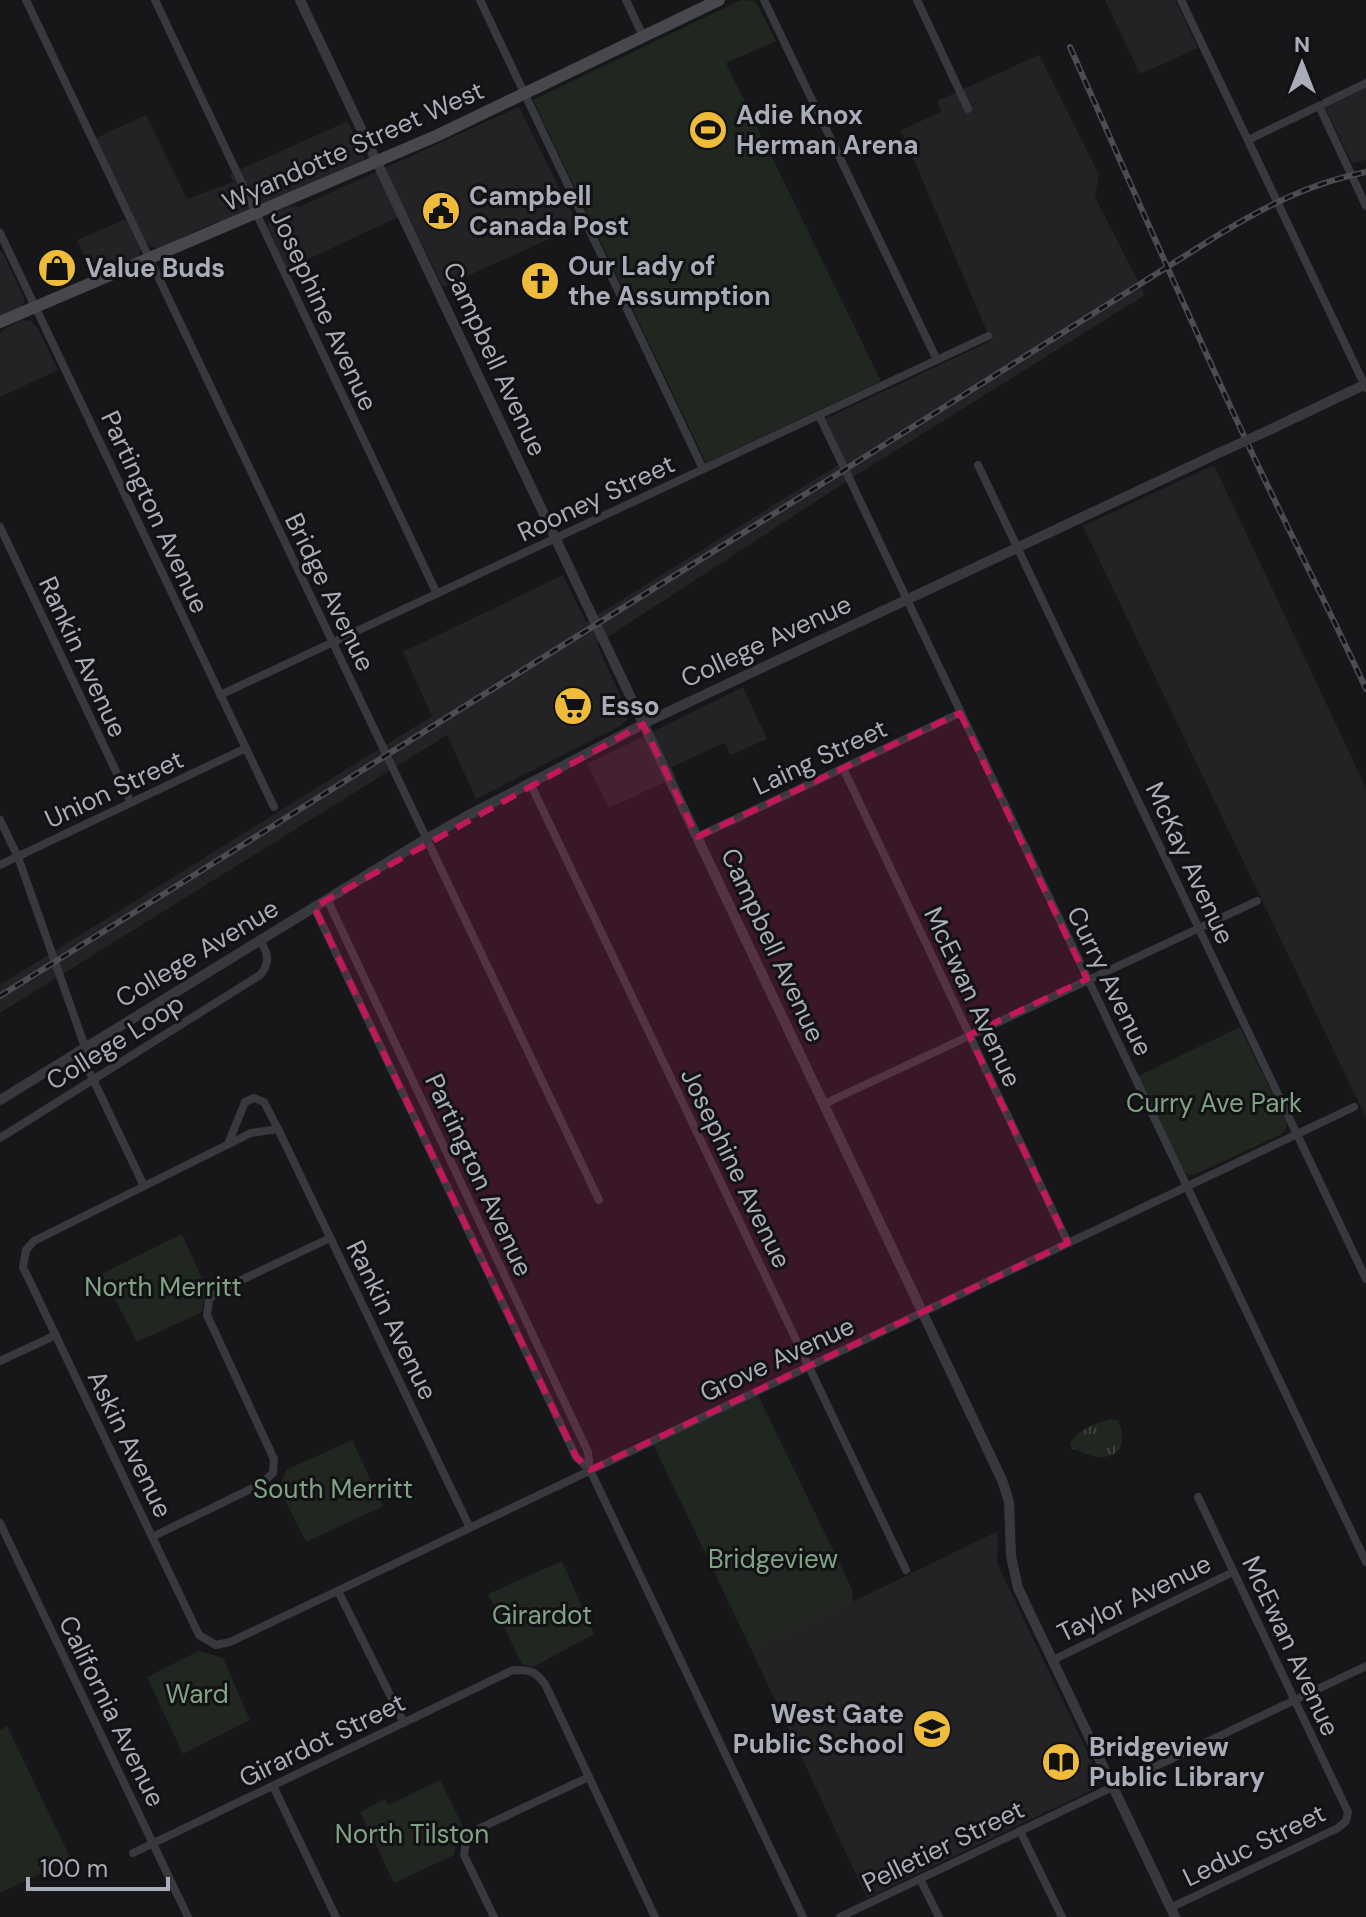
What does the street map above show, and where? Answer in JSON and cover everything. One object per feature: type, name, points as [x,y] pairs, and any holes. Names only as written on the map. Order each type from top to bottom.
[{"type":"main road","name":"Wyandotte Street West","points":[[0,322],[436,136],[719,0]]},
{"type":"street","name":"Bridge Avenue","points":[[26,0],[599,1200]]},
{"type":"street","name":"Josephine Avenue","points":[[155,0],[437,594]]},
{"type":"street","name":"Campbell Avenue","points":[[300,0],[1002,1480],[1009,1502],[1011,1556],[1018,1588],[1172,1913]]},
{"type":"street","points":[[480,0],[703,469]]},
{"type":"street","points":[[626,0],[643,36]]},
{"type":"street","points":[[764,0],[937,360]]},
{"type":"street","points":[[917,0],[968,109]]},
{"type":"street","points":[[1181,0],[1365,386]]},
{"type":"street","points":[[1248,140],[1366,83]]},
{"type":"street","points":[[1319,106],[1366,206]]},
{"type":"street","name":"Partington Avenue","points":[[0,233],[274,807]]},
{"type":"street","name":"Rooney Street","points":[[220,695],[988,336]]},
{"type":"street","name":"College Avenue","points":[[0,1100],[426,839],[530,783],[643,724],[1365,386]]},
{"type":"street","name":"Curry Avenue","points":[[819,415],[1366,1562]]},
{"type":"street","name":"McKay Avenue","points":[[978,465],[1366,1279]]},
{"type":"street","name":"Rankin Avenue","points":[[0,527],[131,803]]},
{"type":"street","name":"Laing Street","points":[[697,837],[960,713]]},
{"type":"street","name":"Union Street","points":[[0,865],[246,748]]},
{"type":"street","name":"McEwan Avenue","points":[[843,768],[1068,1243]]},
{"type":"street","name":"Josephine Avenue","points":[[530,783],[906,1570]]},
{"type":"street","points":[[0,820],[18,857],[93,1080],[144,1186],[251,1133],[278,1129]]},
{"type":"street","name":"Partington Avenue","points":[[327,899],[588,1452],[590,1470],[803,1917]]},
{"type":"street","points":[[824,1104],[1257,901]]},
{"type":"street","name":"Partington Avenue","points":[[314,907],[576,1457],[590,1470]]},
{"type":"street","name":"College Loop","points":[[0,1138],[260,975],[266,968],[268,958],[260,941]]},
{"type":"street","name":"Rankin Avenue","points":[[228,1144],[245,1102],[254,1098],[264,1102],[470,1528]]},
{"type":"street","name":"Grove Avenue","points":[[216,1645],[230,1642],[338,1591],[1354,1107]]},
{"type":"street","name":"Askin Avenue","points":[[144,1186],[34,1241],[26,1250],[23,1267],[199,1635],[216,1645]]},
{"type":"street","points":[[152,1537],[261,1484],[273,1473],[274,1459],[207,1315],[209,1300],[218,1291],[330,1238]]},
{"type":"street","points":[[0,1361],[56,1335]]},
{"type":"street","name":"McEwan Avenue","points":[[1198,1497],[1348,1812]]},
{"type":"street","name":"California Avenue","points":[[0,1523],[188,1917]]},
{"type":"street","name":"Taylor Avenue","points":[[1053,1660],[1233,1572]]},
{"type":"street","points":[[338,1591],[404,1723]]},
{"type":"street","name":"Pelletier Street","points":[[840,1917],[1366,1666]]},
{"type":"street","name":"Girardot Street","points":[[133,1853],[513,1670],[530,1670],[545,1684],[589,1777]]},
{"type":"street","points":[[494,1917],[464,1855],[466,1841],[478,1829],[589,1777],[655,1917]]},
{"type":"street","points":[[273,1786],[336,1917]]},
{"type":"street","name":"Leduc Street","points":[[1172,1913],[1338,1828],[1346,1821],[1348,1812]]},
{"type":"street","points":[[1020,1831],[1062,1917]]},
{"type":"street","points":[[920,1879],[939,1917]]},
{"type":"highlighted area","points":[[960,713],[1087,979],[969,1035],[1068,1243],[590,1470],[576,1457],[314,907],[643,724],[697,837]]},
{"type":"shaded area","points":[[1105,0],[1175,0],[1198,48],[1140,74]]},
{"type":"shaded area","points":[[1039,55],[1099,175],[1095,197],[1145,295],[855,476],[597,644],[627,711],[627,720],[620,726],[476,799],[447,735],[0,1013],[0,985],[432,716],[403,652],[563,575],[586,622],[844,461],[825,419],[991,341],[901,130],[941,112],[937,101]]},
{"type":"shaded area","points":[[1366,84],[1366,160],[1352,163],[1323,104]]},
{"type":"shaded area","points":[[519,107],[578,226],[443,287],[407,213],[287,269],[268,227],[272,214],[291,205],[299,207]]},
{"type":"shaded area","points":[[146,115],[187,199],[233,182],[230,174],[348,121],[365,159],[223,223],[216,222],[180,238],[177,243],[157,248],[145,240],[96,138]]},
{"type":"shaded area","points":[[126,219],[140,255],[117,268],[111,267],[93,275],[77,240]]},
{"type":"shaded area","points":[[0,252],[24,303],[21,308],[0,315]]},
{"type":"shaded area","points":[[21,320],[31,321],[37,327],[58,370],[0,397],[0,333]]},
{"type":"shaded area","points":[[1214,465],[1366,788],[1366,1118],[1083,526]]},
{"type":"shaded area","points":[[743,687],[767,739],[731,755],[724,743],[672,767],[676,777],[609,808],[587,764]]},
{"type":"shaded area","name":"West Gate Public School","points":[[998,1531],[997,1562],[1098,1774],[1099,1783],[1094,1789],[867,1898],[752,1651]]},
{"type":"green space","points":[[741,0],[755,1],[776,41],[726,63],[881,381],[706,463],[533,100]]},
{"type":"green space","name":"Curry Ave Park","points":[[1240,1027],[1286,1122],[1286,1129],[1280,1135],[1188,1175],[1182,1169],[1138,1076]]},
{"type":"green space","name":"North Merritt","points":[[182,1234],[208,1292],[202,1312],[137,1342],[102,1274]]},
{"type":"green space","name":"Bridgeview","points":[[758,1395],[852,1589],[853,1603],[752,1651],[653,1444]]},
{"type":"green space","points":[[1110,1419],[1118,1421],[1122,1435],[1120,1447],[1113,1455],[1091,1456],[1072,1449],[1070,1443],[1078,1434]]},
{"type":"green space","name":"South Merritt","points":[[352,1440],[383,1506],[306,1542],[279,1488],[286,1470]]},
{"type":"green space","name":"Girardot","points":[[562,1561],[594,1634],[533,1667],[522,1664],[488,1594]]},
{"type":"green space","name":"Ward","points":[[199,1651],[223,1658],[250,1720],[183,1754],[147,1677]]},
{"type":"green space","points":[[7,1726],[71,1859],[0,1893],[0,1730]]},
{"type":"green space","name":"North Tilston","points":[[440,1780],[463,1827],[454,1855],[394,1883],[360,1812],[385,1799],[389,1805]]},
{"type":"railway","points":[[1070,47],[1229,403],[1366,689]]},
{"type":"railway","points":[[0,996],[1215,237],[1288,197],[1366,172]]},
{"type":"place","name":"Adie Knox Herman Arena","points":[[708,130]]},
{"type":"place","name":"Campbell Canada Post","points":[[441,211]]},
{"type":"place","name":"Value Buds","points":[[57,268]]},
{"type":"place","name":"Our Lady of the Assumption","points":[[540,281]]},
{"type":"place","name":"Esso","points":[[573,706]]},
{"type":"place","name":"West Gate Public School","points":[[932,1729]]},
{"type":"place","name":"Bridgeview Public Library","points":[[1061,1762]]}]
